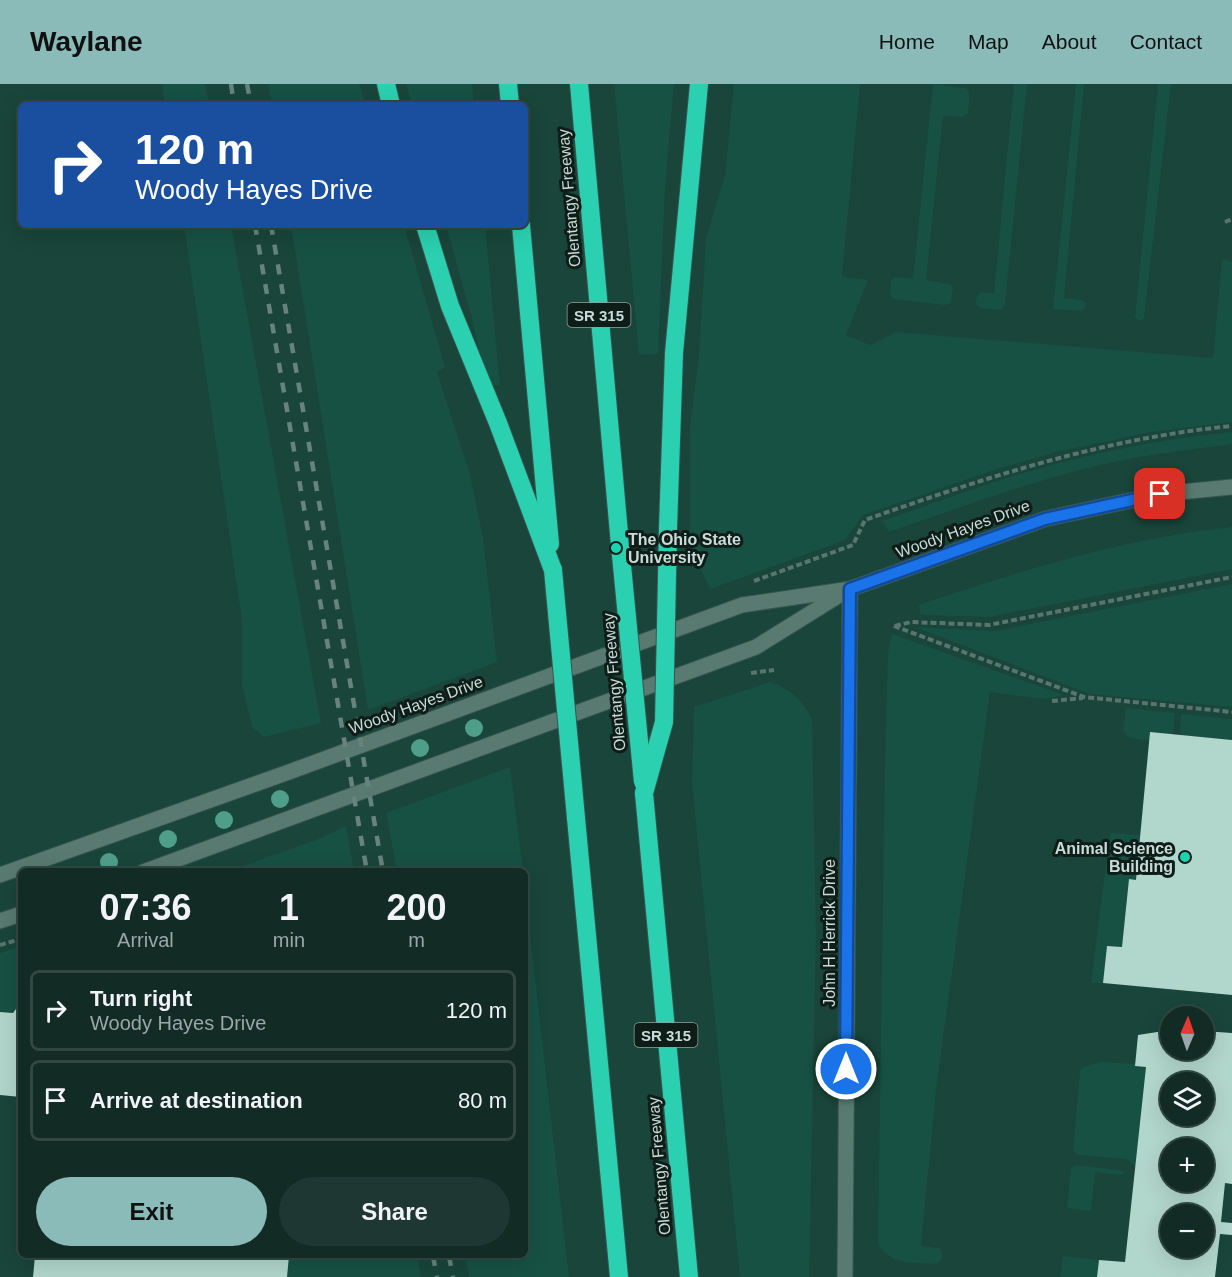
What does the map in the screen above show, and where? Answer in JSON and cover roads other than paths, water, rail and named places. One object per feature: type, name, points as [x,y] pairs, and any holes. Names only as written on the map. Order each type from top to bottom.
[{"type":"highway","points":[[386,84],[390,102]]},
{"type":"highway","points":[[508,84],[510,102]]},
{"type":"highway","name":"Olentangy Freeway","points":[[579,84],[688,1277]]},
{"type":"highway","points":[[644,793],[664,722],[674,353],[699,84]]},
{"type":"highway","points":[[426,228],[450,306],[498,423],[553,570]]},
{"type":"highway","points":[[521,228],[619,1277]]},
{"type":"street","name":"Woody Hayes Drive","points":[[20,868],[300,768],[742,605],[850,589],[1045,519],[1160,494],[1232,487]]},
{"type":"street","name":"Woody Hayes Drive","points":[[154,868],[756,647],[850,589]]},
{"type":"street","name":"John H Herrick Drive","points":[[845,1277],[850,589]]},
{"type":"street","name":"Woody Hayes Drive","points":[[0,875],[18,869]]},
{"type":"street","points":[[0,921],[18,915]]},
{"type":"railway","points":[[231,84],[234,102]]},
{"type":"railway","points":[[247,84],[250,102]]},
{"type":"railway","points":[[256,228],[366,868]]},
{"type":"railway","points":[[272,228],[382,868]]},
{"type":"railway","points":[[433,1258],[437,1277]]},
{"type":"railway","points":[[449,1258],[453,1277]]},
{"type":"place","name":"The Ohio State University","points":[[616,548]]},
{"type":"place","name":"Animal Science Building","points":[[1185,857]]}]
